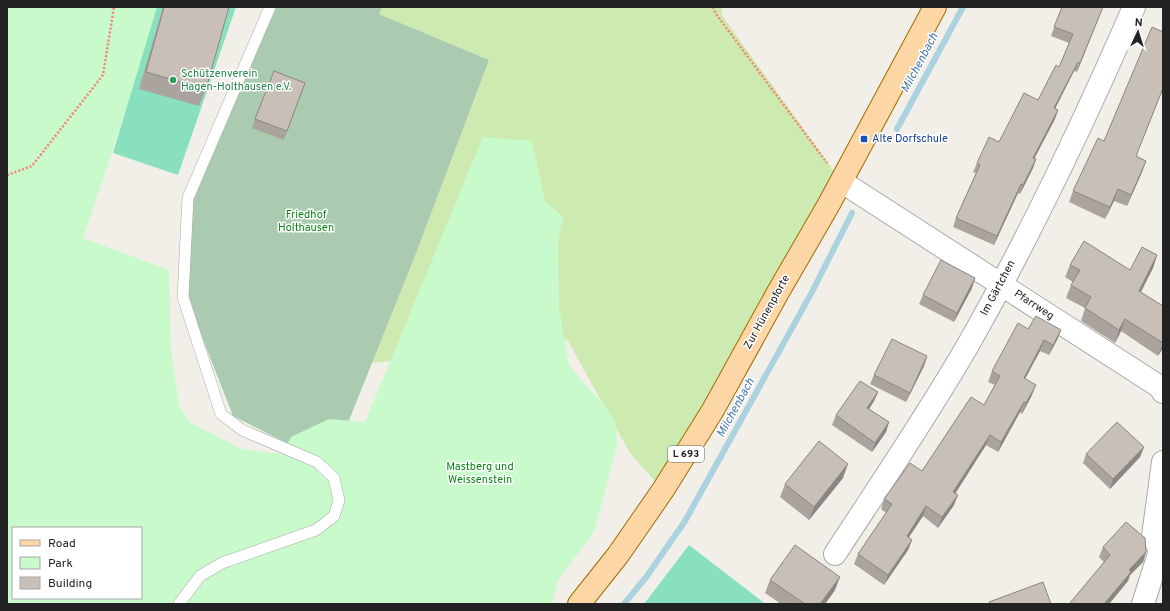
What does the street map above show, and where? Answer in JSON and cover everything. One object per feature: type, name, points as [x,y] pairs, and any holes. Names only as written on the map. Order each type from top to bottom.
[{"type":"main road","name":"Zur Hünenpforte","points":[[579,604],[618,555],[641,522],[713,410],[777,294],[842,182],[935,7]]},
{"type":"street","name":"Im Gärtchen","points":[[835,554],[951,373],[1001,284],[1087,116],[1134,7]]},
{"type":"street","name":"Pfarrweg","points":[[842,182],[1160,387],[1163,392]]},
{"type":"street","points":[[1143,604],[1161,545],[1153,536],[1163,462]]},
{"type":"lane","points":[[179,604],[200,576],[222,563],[316,530],[334,516],[340,500],[334,478],[317,462],[242,430],[221,414],[183,297],[188,198],[270,7]]},
{"type":"path","points":[[7,175],[32,166],[103,75],[114,7]]},
{"type":"path","points":[[713,7],[716,14],[842,182]]},
{"type":"green space","name":"Mastberg und Weissenstein","points":[[7,7],[161,7],[83,238],[169,270],[171,350],[179,405],[189,422],[242,449],[282,454],[291,437],[329,419],[365,422],[483,137],[532,141],[545,201],[563,217],[558,242],[559,308],[569,365],[603,403],[616,424],[617,446],[594,532],[558,580],[552,604],[7,604]]},
{"type":"green space","name":"Schützenverein Hagen-Holthausen e.V.","points":[[157,7],[236,7],[178,175],[113,153]]},
{"type":"green space","name":"Friedhof Holthausen","points":[[272,7],[382,7],[379,14],[489,60],[415,256],[331,465],[233,416],[186,296],[192,199]]},
{"type":"green space","points":[[382,7],[723,7],[721,14],[842,182],[663,490],[630,453],[568,341],[540,323],[419,358],[372,363],[415,256],[489,60],[379,14]]},
{"type":"green space","points":[[689,545],[763,602],[762,604],[644,604]]},
{"type":"building","points":[[164,7],[229,7],[206,89],[146,72]]},
{"type":"building","points":[[1062,7],[1103,7],[1080,63],[1078,62],[1054,108],[1058,110],[1033,158],[1036,159],[1023,185],[1021,184],[997,236],[956,218],[980,165],[977,163],[989,137],[999,142],[1024,93],[1038,100],[1056,65],[1059,67],[1073,34],[1054,27]]},
{"type":"building","points":[[1152,27],[1163,32],[1163,88],[1136,156],[1146,161],[1131,195],[1118,189],[1110,207],[1073,191],[1098,138],[1104,141]]},
{"type":"building","points":[[274,71],[305,83],[287,131],[255,119]]},
{"type":"building","points":[[1084,241],[1130,270],[1142,247],[1157,255],[1139,291],[1163,306],[1163,343],[1125,319],[1119,330],[1085,308],[1091,297],[1071,285],[1080,270],[1070,265]]},
{"type":"building","points":[[941,260],[975,278],[957,313],[923,295]]},
{"type":"building","points":[[1036,316],[1061,330],[1053,345],[1044,340],[1024,378],[1036,385],[1026,403],[1024,402],[1001,442],[990,435],[953,492],[958,495],[942,517],[926,506],[907,536],[912,540],[888,575],[858,554],[892,504],[884,499],[910,463],[922,471],[971,397],[984,405],[1000,376],[992,371],[1018,323],[1028,329]]},
{"type":"building","points":[[892,339],[927,356],[910,393],[874,375]]},
{"type":"building","points":[[860,381],[878,392],[867,408],[889,422],[875,443],[836,415]]},
{"type":"building","points":[[1117,422],[1144,447],[1113,479],[1086,454]]},
{"type":"building","points":[[819,441],[848,464],[814,507],[785,484]]},
{"type":"building","points":[[1126,522],[1145,538],[1146,552],[1129,570],[1131,572],[1104,604],[1070,604],[1110,555],[1103,547]]},
{"type":"building","points":[[795,545],[840,577],[820,604],[805,604],[770,580]]},
{"type":"building","points":[[1043,582],[1051,604],[990,604],[989,602]]},
{"type":"waterway","name":"Milchenbach","points":[[897,129],[963,7]]},
{"type":"waterway","name":"Milchenbach","points":[[624,604],[647,576],[685,521],[812,292],[852,213]]},
{"type":"place","name":"Schützenverein Hagen-Holthausen e.V.","points":[[173,80]]},
{"type":"place","name":"Alte Dorfschule","points":[[864,139]]}]
